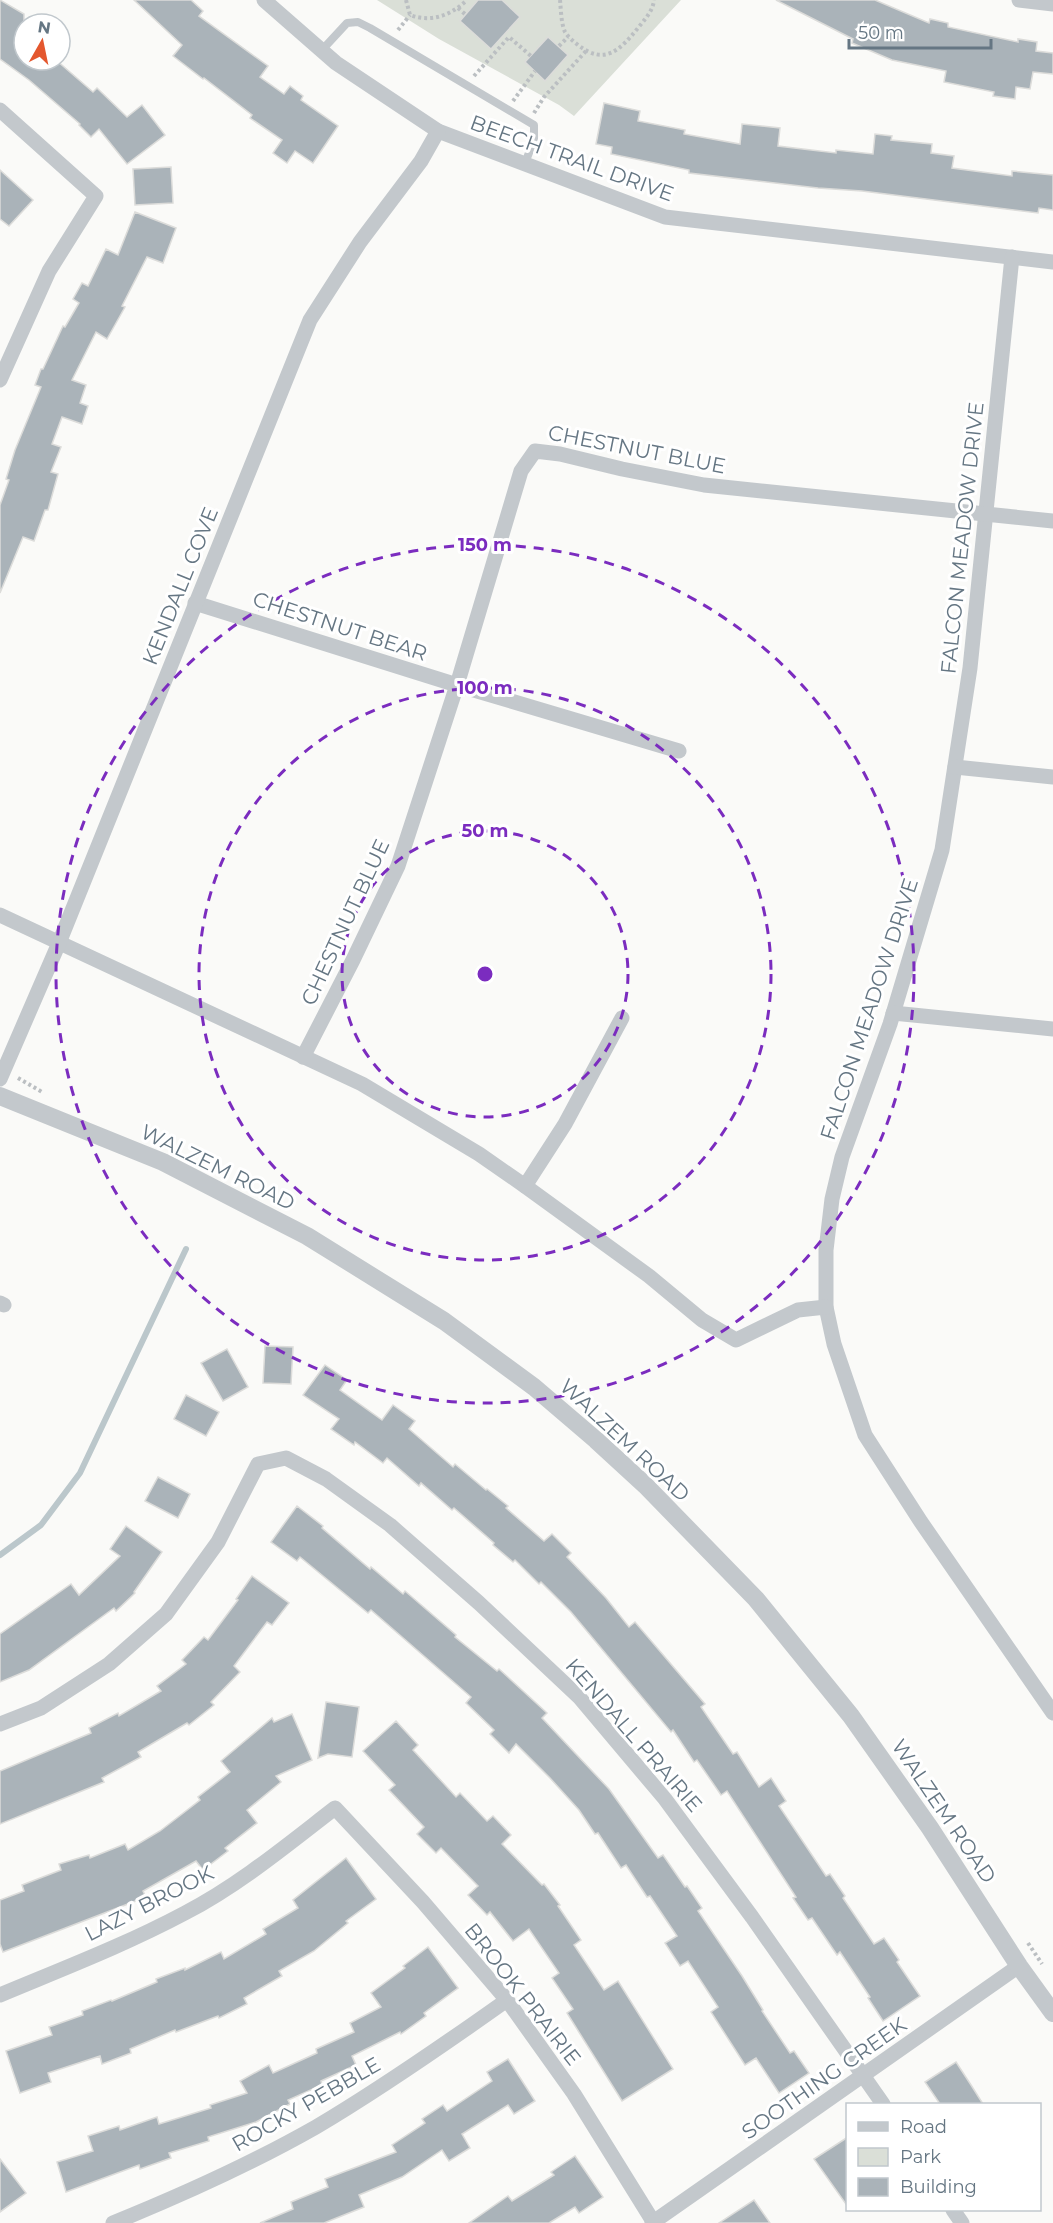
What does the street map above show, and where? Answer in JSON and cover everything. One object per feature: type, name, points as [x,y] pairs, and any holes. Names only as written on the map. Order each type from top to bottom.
[{"type":"street","name":"BEECH TRAIL DRIVE","points":[[264,0],[336,63],[438,131],[665,217],[1053,262]]},
{"type":"street","points":[[1019,0],[1053,4]]},
{"type":"street","points":[[0,110],[96,196],[49,271],[0,380]]},
{"type":"street","name":"KENDALL COVE","points":[[0,1079],[59,943],[310,320],[360,242],[421,161],[438,131]]},
{"type":"street","name":"FALCON MEADOW DRIVE","points":[[1012,257],[970,668],[942,850],[893,1012],[842,1157],[826,1250],[826,1306],[834,1344],[865,1435],[921,1522],[1053,1713]]},
{"type":"street","name":"CHESTNUT BLUE","points":[[303,1057],[398,866],[457,686],[521,471],[535,451],[560,454],[622,470],[704,485],[986,514]]},
{"type":"street","points":[[986,514],[1053,521]]},
{"type":"street","name":"CHESTNUT BEAR","points":[[195,603],[457,686],[679,751]]},
{"type":"street","points":[[955,767],[1053,777]]},
{"type":"street","points":[[0,915],[362,1084],[479,1154],[649,1276],[702,1320],[736,1340],[798,1311],[826,1306]]},
{"type":"street","points":[[893,1012],[1053,1029]]},
{"type":"street","points":[[525,1186],[565,1124],[622,1018]]},
{"type":"street","name":"WALZEM ROAD","points":[[0,1096],[163,1162],[306,1236],[444,1321],[534,1387],[596,1440],[645,1485],[756,1599],[851,1716],[930,1828],[1053,2013]]},
{"type":"street","name":"KENDALL PRAIRIE","points":[[0,1724],[41,1708],[109,1664],[165,1614],[218,1542],[258,1464],[286,1458],[326,1479],[390,1525],[479,1603],[579,1697],[665,1799],[752,1917],[882,2103]]},
{"type":"street","name":"LAZY BROOK","points":[[0,1995],[123,1943],[186,1913],[264,1863],[335,1808]]},
{"type":"street","name":"BROOK PRAIRIE","points":[[335,1808],[423,1902],[507,2000],[574,2094],[653,2223]]},
{"type":"street","name":"SOOTHING CREEK","points":[[653,2223],[1019,1965]]},
{"type":"street","name":"ROCKY PEBBLE","points":[[113,2223],[202,2185],[317,2126],[423,2059],[507,2000]]},
{"type":"lane","points":[[322,50],[347,23],[358,22],[534,125],[534,140],[525,163]]},
{"type":"path","points":[[406,0],[410,15]]},
{"type":"path","points":[[410,15],[418,18],[442,16],[458,8],[467,0]]},
{"type":"path","points":[[560,0],[564,31],[568,37],[596,56],[615,52],[630,39],[649,14],[654,0]]},
{"type":"path","points":[[458,8],[465,14]]},
{"type":"path","points":[[389,40],[410,15]]},
{"type":"path","points":[[465,85],[507,35],[531,56]]},
{"type":"path","points":[[559,46],[568,37]]},
{"type":"path","points":[[529,121],[543,97],[586,51]]},
{"type":"path","points":[[508,109],[535,71]]},
{"type":"path","points":[[26,1081],[45,1094]]},
{"type":"path","points":[[1026,1940],[1046,1969]]},
{"type":"green space","points":[[377,0],[681,0],[574,116],[559,105],[439,39]]},
{"type":"building","points":[[0,0],[21,12],[12,12],[12,68],[0,59]]},
{"type":"building","points":[[134,0],[191,0],[203,11],[199,16],[268,66],[260,77],[284,94],[290,86],[303,96],[301,100],[338,126],[313,163],[295,151],[287,163],[273,153],[282,140],[250,118],[252,115],[173,56],[182,45]]},
{"type":"building","points":[[478,0],[502,0],[520,17],[491,49],[460,21]]},
{"type":"building","points":[[776,0],[875,0],[929,23],[930,19],[948,23],[948,27],[1018,42],[1018,39],[1037,42],[1036,51],[1053,53],[1053,74],[1033,72],[1030,89],[1016,87],[1015,99],[993,96],[994,92],[944,82],[946,71],[892,60],[852,43],[853,39]]},
{"type":"building","points":[[548,37],[568,55],[545,81],[525,62]]},
{"type":"building","points":[[18,72],[70,72],[93,92],[97,88],[127,117],[142,105],[165,135],[127,164],[99,129],[91,137],[80,124]]},
{"type":"building","points":[[604,103],[640,111],[638,121],[685,130],[684,134],[740,144],[742,124],[780,128],[778,146],[836,153],[836,150],[873,154],[875,134],[892,136],[891,140],[932,144],[931,153],[954,156],[952,168],[1012,176],[1012,171],[1053,175],[1053,210],[1039,208],[1038,213],[862,191],[689,173],[689,170],[611,154],[612,147],[596,144]]},
{"type":"building","points":[[171,167],[173,203],[135,205],[133,169]]},
{"type":"building","points":[[0,170],[33,200],[9,226],[0,219]]},
{"type":"building","points":[[135,212],[176,228],[163,263],[147,257],[122,306],[125,307],[107,339],[96,332],[72,380],[86,385],[80,403],[88,406],[82,424],[62,417],[52,444],[61,447],[51,472],[58,474],[48,510],[45,510],[34,541],[23,537],[0,593],[0,505],[9,480],[6,479],[15,450],[41,387],[35,385],[63,326],[65,327],[79,303],[73,299],[82,283],[88,286],[106,249],[118,255]]},
{"type":"building","points":[[265,1346],[293,1347],[291,1384],[263,1383]]},
{"type":"building","points":[[227,1349],[248,1387],[223,1401],[201,1363]]},
{"type":"building","points":[[325,1365],[347,1380],[340,1390],[382,1420],[393,1405],[415,1421],[409,1429],[453,1467],[455,1464],[508,1506],[506,1508],[544,1541],[552,1534],[571,1553],[567,1557],[606,1598],[629,1627],[635,1622],[705,1704],[701,1707],[733,1754],[737,1752],[759,1787],[771,1778],[786,1801],[779,1806],[826,1876],[830,1874],[874,1944],[884,1938],[920,1996],[883,2021],[840,1952],[837,1955],[812,1918],[808,1920],[793,1898],[796,1897],[727,1791],[721,1795],[697,1760],[694,1762],[673,1730],[671,1732],[571,1612],[541,1582],[539,1584],[515,1560],[513,1562],[493,1545],[494,1543],[454,1508],[452,1510],[421,1483],[419,1486],[387,1458],[383,1463],[355,1442],[354,1445],[331,1429],[339,1419],[303,1395]]},
{"type":"building","points":[[186,1395],[219,1412],[206,1436],[174,1419]]},
{"type":"building","points":[[158,1477],[190,1494],[178,1518],[145,1501]]},
{"type":"building","points":[[297,1506],[323,1526],[322,1528],[370,1569],[371,1567],[403,1594],[405,1591],[456,1635],[455,1637],[497,1671],[499,1669],[547,1713],[542,1718],[609,1789],[658,1858],[663,1855],[685,1887],[687,1886],[702,1908],[698,1911],[742,1976],[762,2011],[790,2053],[794,2051],[809,2073],[779,2093],[756,2058],[745,2065],[711,2012],[718,2007],[688,1961],[680,1966],[665,1943],[677,1936],[650,1896],[647,1897],[626,1865],[621,1868],[598,1833],[595,1834],[579,1810],[550,1778],[516,1744],[509,1753],[490,1734],[494,1730],[466,1703],[471,1697],[371,1610],[368,1613],[300,1557],[297,1561],[271,1542]]},
{"type":"building","points":[[126,1526],[162,1552],[135,1593],[116,1611],[114,1608],[29,1670],[0,1682],[0,1634],[71,1584],[79,1595],[120,1556],[110,1549]]},
{"type":"building","points":[[252,1576],[289,1603],[272,1625],[267,1622],[234,1666],[240,1672],[211,1702],[214,1705],[189,1725],[187,1723],[138,1752],[141,1757],[102,1778],[104,1782],[0,1824],[0,1771],[91,1733],[89,1728],[118,1713],[119,1716],[161,1691],[157,1686],[186,1664],[182,1660],[204,1637],[208,1640],[238,1600],[236,1599]]},
{"type":"building","points":[[326,1702],[359,1707],[352,1757],[328,1754],[318,1758]]},
{"type":"building","points":[[292,1714],[312,1760],[276,1776],[281,1782],[247,1810],[257,1823],[225,1848],[228,1851],[203,1870],[196,1861],[143,1891],[146,1897],[3,1952],[0,1944],[0,1900],[24,1891],[22,1885],[61,1870],[59,1864],[89,1855],[90,1858],[125,1844],[128,1850],[160,1831],[200,1800],[198,1797],[230,1772],[221,1761],[272,1718],[274,1722]]},
{"type":"building","points":[[396,1721],[418,1745],[413,1750],[456,1797],[460,1793],[487,1821],[493,1816],[511,1835],[502,1844],[542,1885],[544,1884],[560,1905],[558,1906],[581,1940],[574,1945],[604,1990],[618,1981],[673,2069],[622,2101],[567,2013],[573,2009],[552,1978],[559,1973],[529,1929],[513,1941],[490,1912],[487,1915],[468,1895],[478,1886],[441,1848],[436,1853],[417,1834],[424,1827],[389,1790],[395,1785],[363,1751]]},
{"type":"building","points":[[346,1858],[376,1899],[346,1921],[348,1923],[314,1951],[279,1971],[282,1976],[244,1998],[247,2004],[219,2018],[218,2016],[176,2032],[175,2030],[130,2049],[131,2053],[102,2064],[100,2056],[48,2073],[51,2082],[20,2093],[6,2051],[52,2035],[49,2027],[83,2015],[82,2011],[157,1982],[156,1979],[185,1968],[185,1970],[221,1952],[224,1959],[266,1934],[263,1929],[298,1908],[293,1900]]},
{"type":"building","points":[[428,1947],[458,1988],[424,2013],[426,2016],[401,2034],[400,2032],[352,2056],[356,2065],[321,2081],[322,2085],[288,2100],[290,2104],[256,2122],[208,2137],[209,2141],[169,2153],[171,2158],[140,2169],[139,2165],[66,2192],[57,2162],[93,2151],[88,2136],[119,2126],[120,2130],[157,2117],[159,2124],[211,2108],[210,2105],[247,2093],[240,2081],[269,2065],[273,2073],[317,2053],[316,2049],[354,2032],[350,2023],[381,2007],[371,1993],[405,1968],[403,1966]]},
{"type":"building","points":[[508,2059],[535,2101],[514,2114],[508,2105],[462,2134],[470,2148],[449,2161],[442,2150],[402,2177],[359,2195],[364,2207],[324,2223],[260,2223],[293,2209],[291,2202],[328,2187],[325,2179],[396,2152],[392,2145],[425,2123],[422,2119],[443,2105],[447,2111],[492,2081],[487,2072]]},
{"type":"building","points":[[956,2062],[982,2103],[939,2103],[925,2082]]},
{"type":"building","points":[[846,2138],[846,2204],[814,2159]]},
{"type":"building","points":[[575,2156],[603,2197],[579,2213],[575,2207],[549,2223],[469,2223],[508,2196],[512,2201],[554,2175],[551,2172]]},
{"type":"building","points":[[0,2159],[26,2193],[0,2212]]},
{"type":"building","points":[[754,2200],[770,2223],[719,2223]]},
{"type":"waterway","points":[[0,1555],[41,1525],[80,1473],[186,1249]]}]
